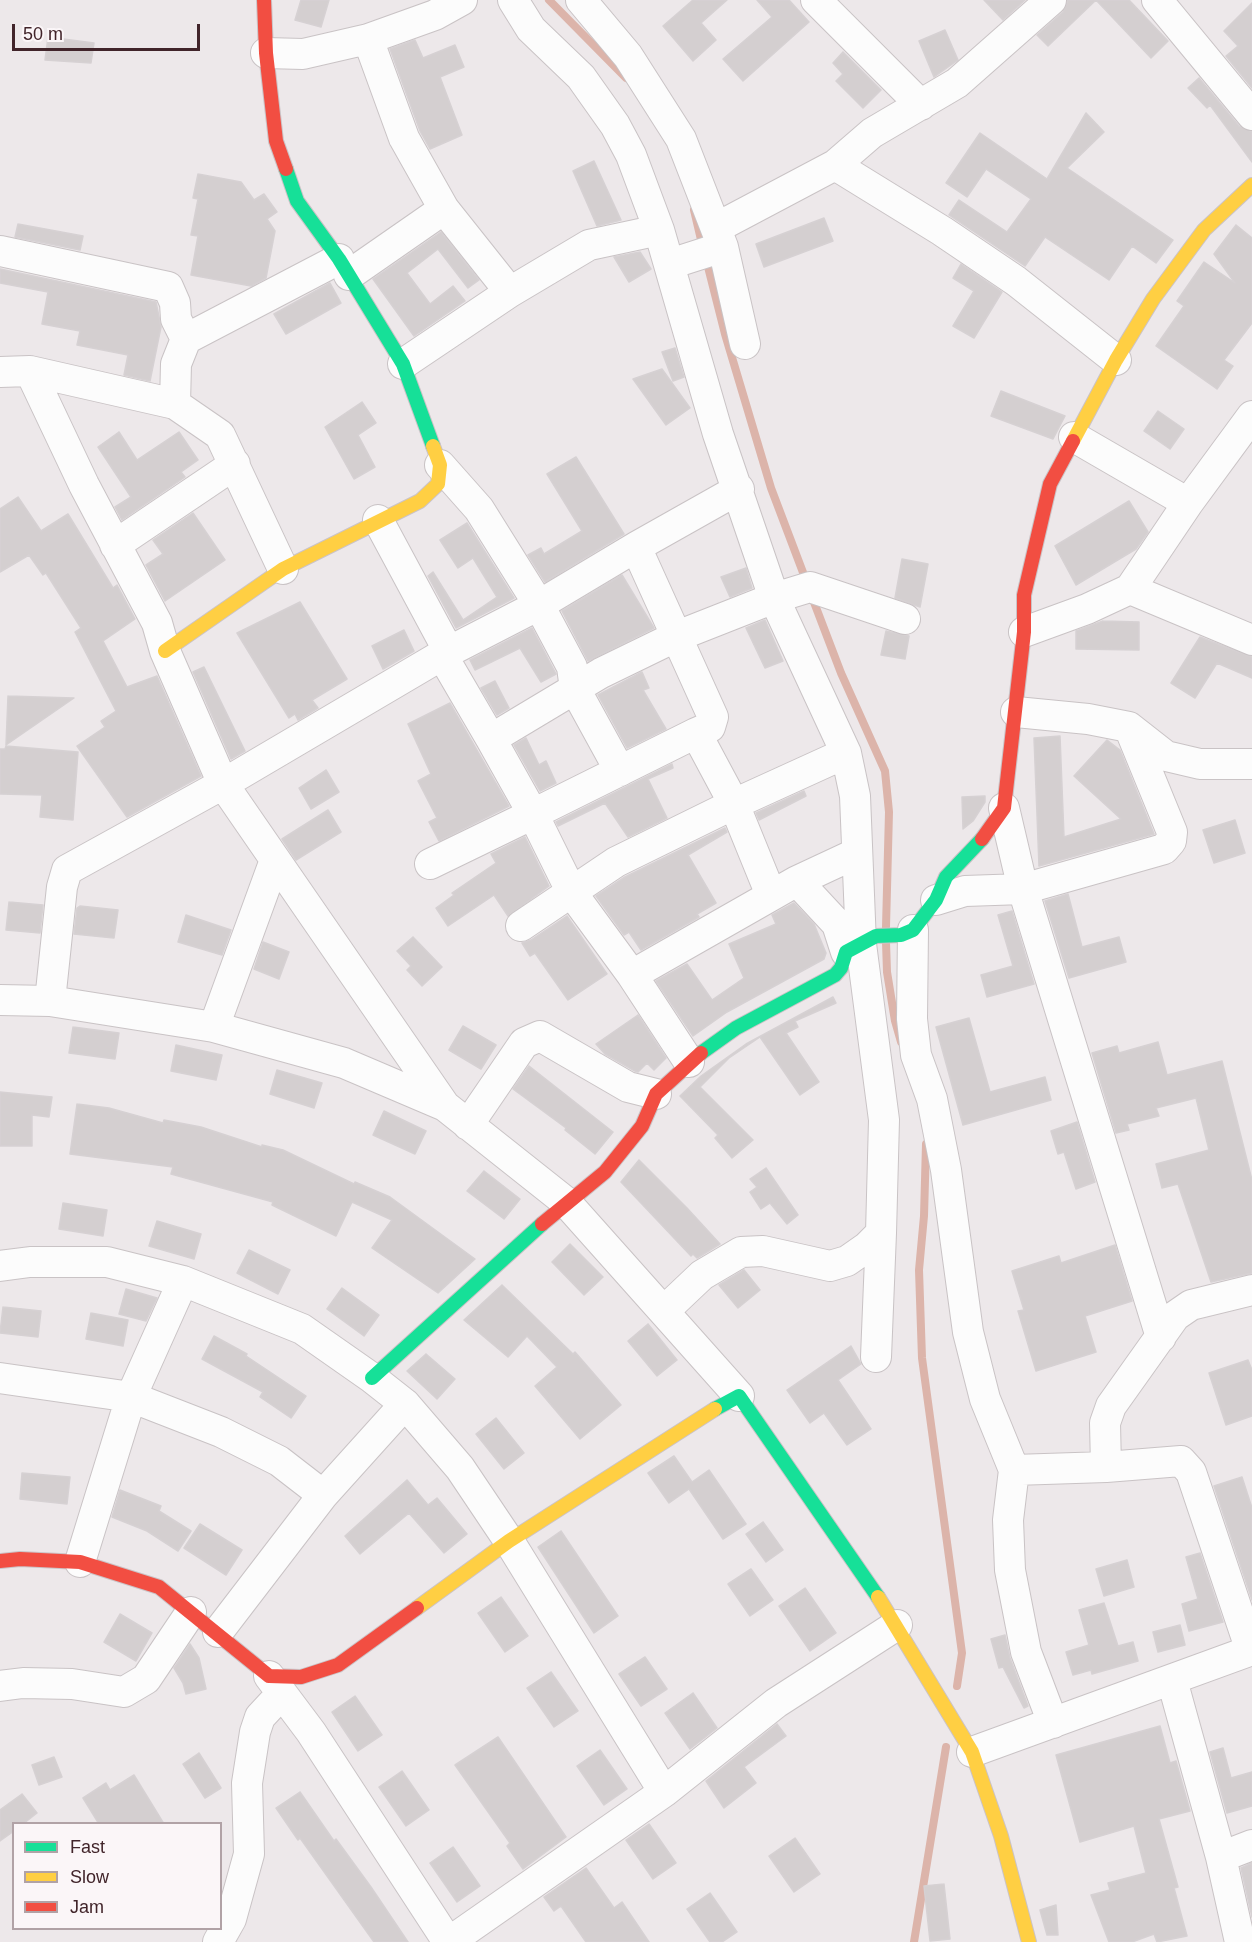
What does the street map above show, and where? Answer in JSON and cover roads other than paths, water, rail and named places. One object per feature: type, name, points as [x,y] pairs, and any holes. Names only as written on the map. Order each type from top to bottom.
[{"type":"street","points":[[264,0],[266,53],[276,141],[297,201],[344,267],[403,364],[440,465],[479,509],[539,604],[572,667],[575,688],[620,771]]},
{"type":"street","points":[[266,53],[303,54],[368,39],[435,15],[462,0]]},
{"type":"street","points":[[513,0],[531,29],[581,77],[615,125],[631,155],[660,230]]},
{"type":"street","points":[[581,0],[628,56],[681,139],[701,250],[718,434],[738,489],[791,593],[846,753],[855,796],[861,944],[884,1120],[876,1357]]},
{"type":"street","points":[[816,0],[921,105]]},
{"type":"street","points":[[701,250],[835,165],[872,133],[957,83],[1051,0]]},
{"type":"street","points":[[1157,0],[1252,115]]},
{"type":"street","points":[[368,39],[404,138],[444,209],[510,292]]},
{"type":"street","points":[[835,165],[942,231],[1016,281],[1116,360]]},
{"type":"street","points":[[1161,1337],[1023,889],[1004,808],[1024,632],[1024,595],[1050,484],[1116,360],[1153,299],[1204,230],[1252,185]]},
{"type":"street","points":[[175,404],[176,364],[186,339],[344,267],[444,209]]},
{"type":"street","points":[[403,364],[510,292],[589,245],[660,230],[701,250],[745,344]]},
{"type":"street","points":[[0,251],[168,287],[175,303],[176,319],[186,339]]},
{"type":"street","points":[[30,370],[115,545],[157,623],[165,651],[222,784],[445,1106],[566,1202],[739,1396],[897,1625],[972,1752],[1001,1836],[1029,1942]]},
{"type":"street","points":[[0,372],[30,370],[175,404],[220,435],[283,569]]},
{"type":"street","points":[[1024,632],[1087,609],[1130,589],[1188,503],[1252,417]]},
{"type":"street","points":[[1074,437],[1188,503]]},
{"type":"street","points":[[115,545],[235,464]]},
{"type":"street","points":[[165,651],[283,569],[420,501],[438,484],[440,465]]},
{"type":"street","points":[[50,1001],[62,887],[67,870],[222,784],[445,653],[539,604],[738,489]]},
{"type":"street","points":[[378,520],[445,653],[533,814],[572,894],[632,975],[689,1062]]},
{"type":"street","points":[[430,864],[710,727],[713,717],[675,637],[636,546]]},
{"type":"street","points":[[1130,589],[1252,640]]},
{"type":"street","points":[[491,739],[575,688],[675,637],[791,593],[905,619]]},
{"type":"street","points":[[1016,712],[1088,718],[1129,727],[1166,756],[1200,764],[1252,764]]},
{"type":"street","points":[[936,900],[965,891],[1023,889],[1164,849],[1171,841],[1172,832],[1129,727]]},
{"type":"street","points":[[696,733],[734,804],[784,888],[837,924],[861,944]]},
{"type":"street","points":[[521,926],[572,894],[616,862],[734,804],[846,753]]},
{"type":"street","points":[[372,1378],[566,1202],[605,1172],[642,1126],[656,1094],[689,1062],[736,1028],[835,975],[861,944],[907,932],[936,900],[946,877],[988,833],[1004,808]]},
{"type":"street","points":[[632,975],[784,888],[857,853]]},
{"type":"street","points":[[214,1027],[275,860]]},
{"type":"street","points":[[907,932],[916,1055],[932,1099],[946,1170],[968,1332],[985,1399],[1014,1470],[1008,1520],[1010,1570],[1026,1652],[1053,1723]]},
{"type":"street","points":[[0,1000],[50,1001],[214,1027],[344,1063],[445,1106]]},
{"type":"street","points":[[468,1125],[524,1043],[540,1035],[628,1088],[656,1094]]},
{"type":"street","points":[[664,1311],[702,1275],[741,1252],[763,1251],[830,1266],[847,1261],[881,1233]]},
{"type":"street","points":[[0,1266],[30,1262],[107,1262],[183,1281],[302,1329],[405,1404],[460,1468],[509,1541],[664,1792]]},
{"type":"street","points":[[80,1562],[131,1397],[183,1281]]},
{"type":"street","points":[[1106,1467],[1105,1423],[1111,1406],[1175,1316],[1191,1305],[1252,1290]]},
{"type":"street","points":[[0,1378],[131,1397],[221,1432],[279,1461],[323,1496]]},
{"type":"street","points":[[277,1687],[338,1665],[509,1541],[697,1419],[739,1396]]},
{"type":"street","points":[[218,1632],[323,1496],[405,1404]]},
{"type":"street","points":[[972,1752],[1252,1651],[1191,1473],[1181,1461],[1106,1467],[1014,1470]]},
{"type":"street","points":[[0,1561],[20,1559],[80,1562],[159,1587],[218,1632],[277,1687],[311,1732],[449,1942],[664,1792],[776,1703],[897,1625]]},
{"type":"street","points":[[0,1686],[23,1683],[72,1684],[124,1692],[146,1678],[191,1612]]},
{"type":"street","points":[[1172,1680],[1221,1857],[1240,1942]]},
{"type":"street","points":[[218,1942],[231,1919],[249,1854],[247,1783],[255,1732],[260,1717],[273,1703],[277,1687]]},
{"type":"street","points":[[1221,1857],[1252,1845]]},
{"type":"waterway","points":[[549,0],[626,78]]},
{"type":"waterway","points":[[694,210],[703,248]]},
{"type":"waterway","points":[[706,259],[725,334],[771,488],[807,583]]},
{"type":"waterway","points":[[812,597],[841,673],[885,771],[889,812],[886,927]]},
{"type":"waterway","points":[[886,942],[887,972],[901,1042]]},
{"type":"waterway","points":[[926,1144],[924,1216],[919,1270],[922,1358],[962,1653],[957,1686]]},
{"type":"waterway","points":[[914,1942],[946,1747]]}]
